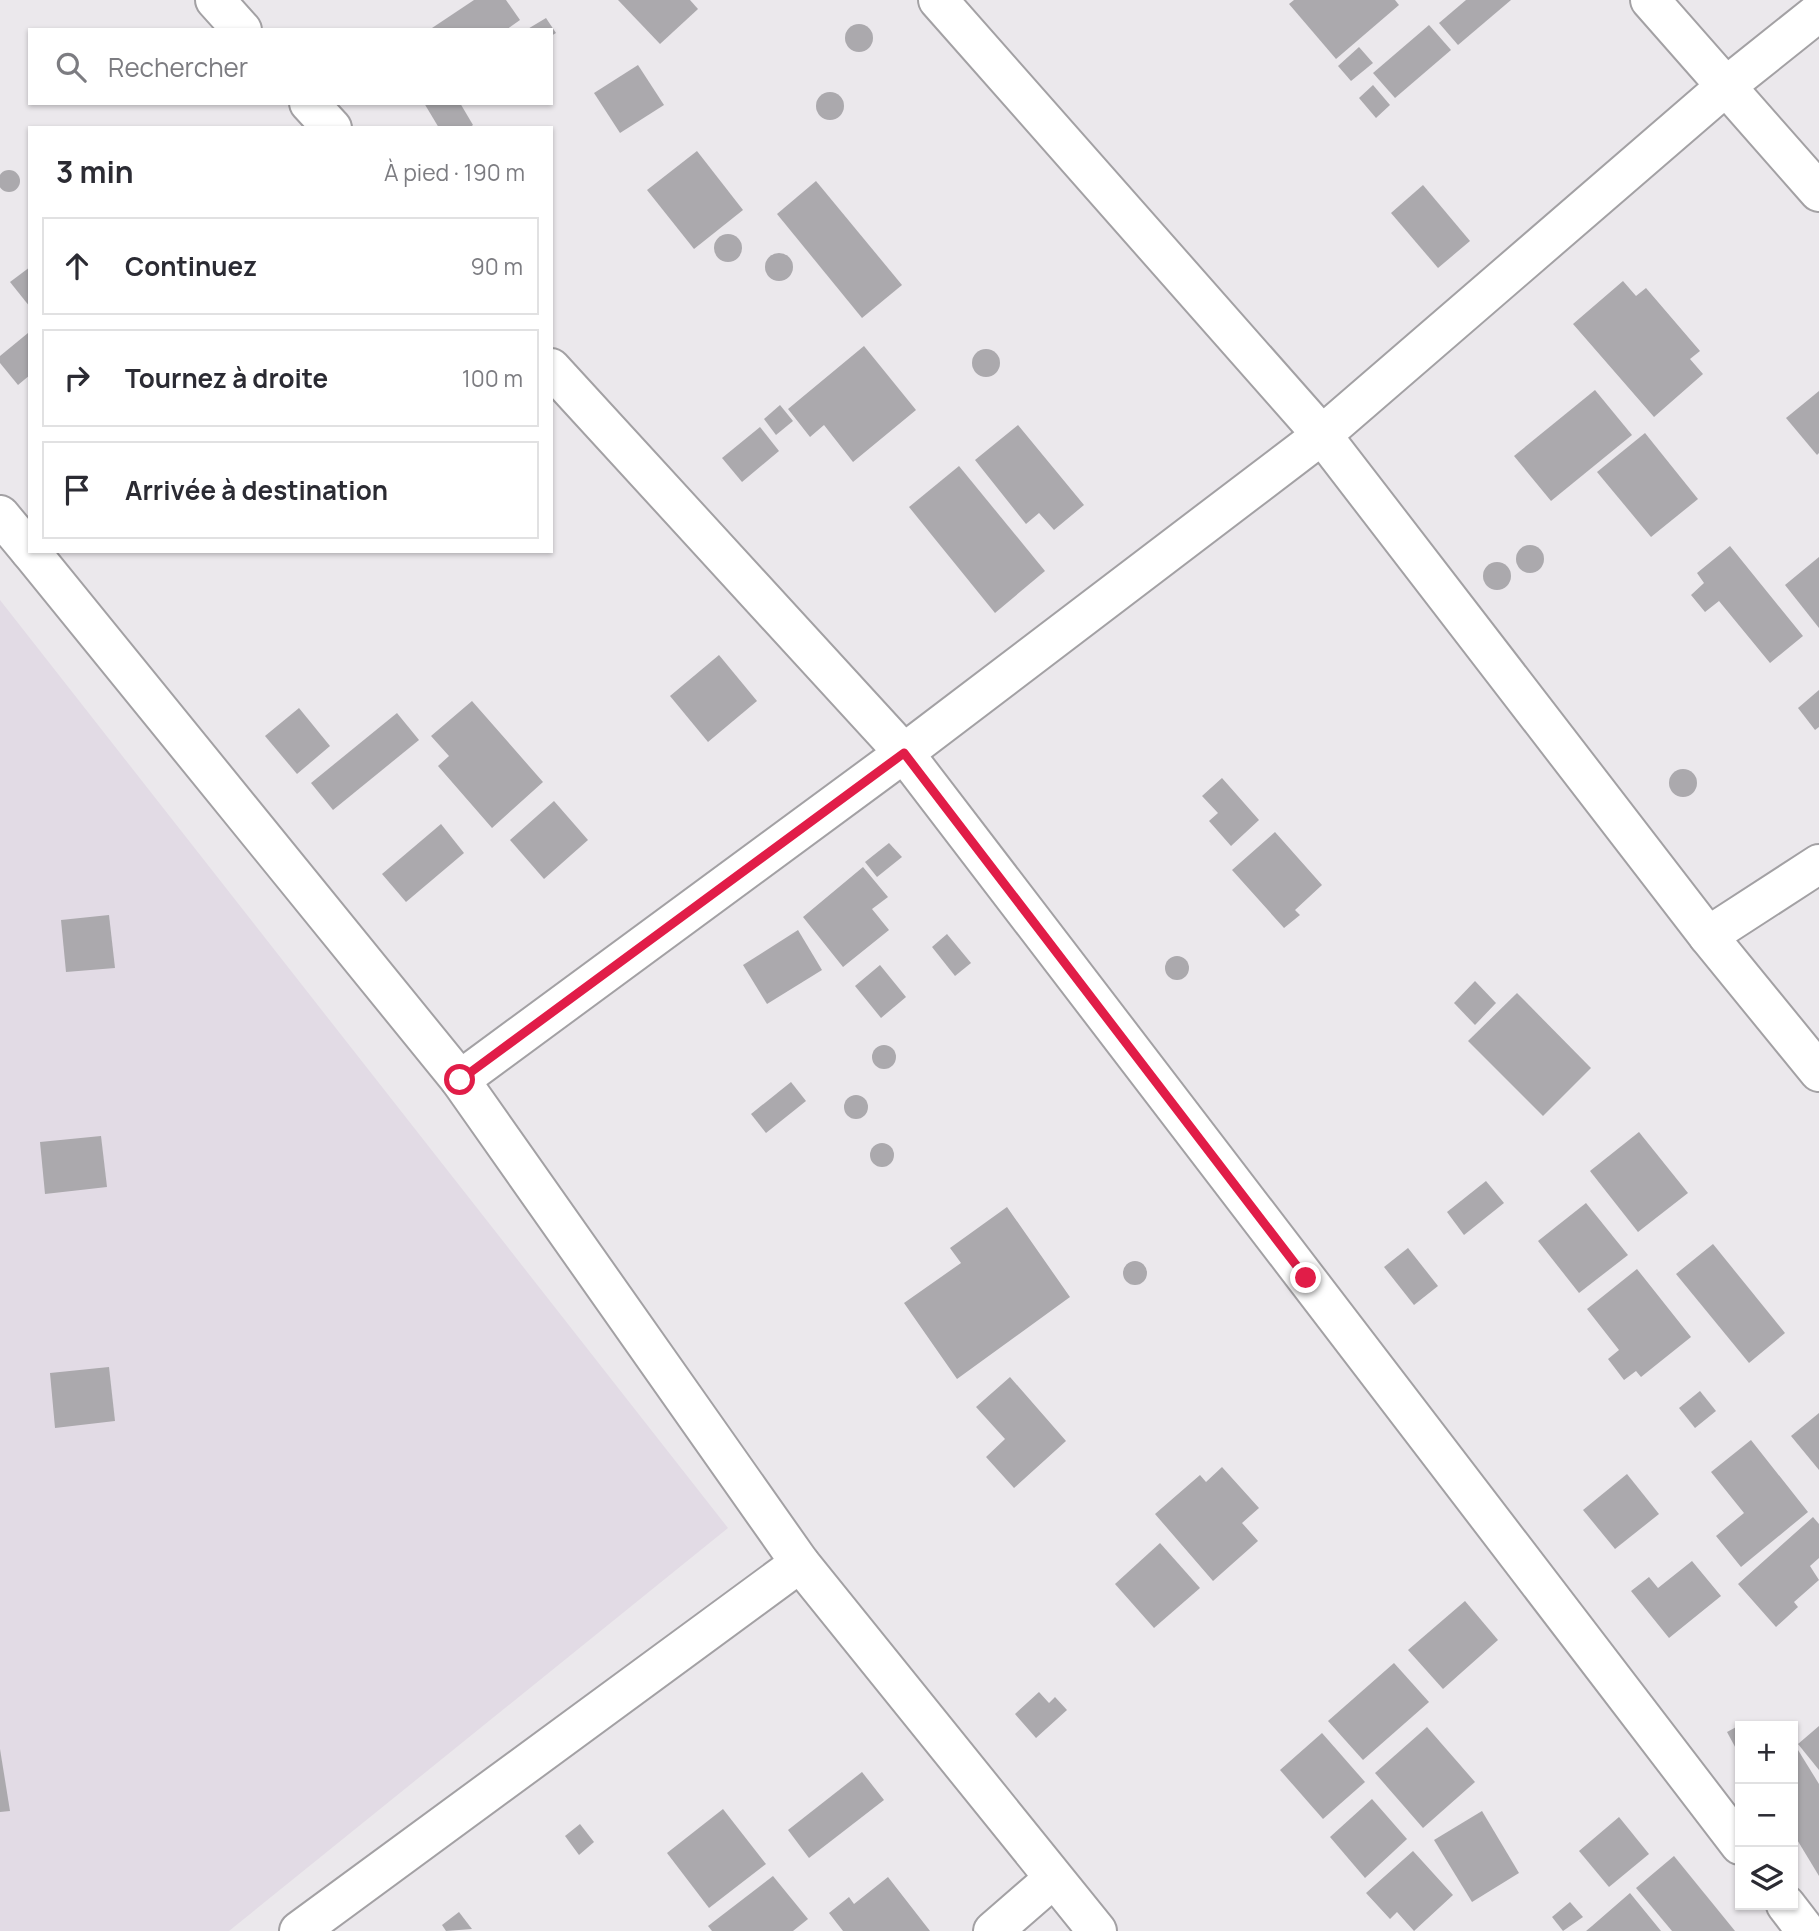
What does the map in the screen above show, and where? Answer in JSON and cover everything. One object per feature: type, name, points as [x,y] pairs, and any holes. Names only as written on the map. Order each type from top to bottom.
[{"type":"street","points":[[215,0],[240,28]]},
{"type":"street","points":[[938,0],[1322,435],[1708,936],[1819,1072]]},
{"type":"street","points":[[1650,0],[1819,192]]},
{"type":"street","points":[[460,1080],[904,753],[1322,435],[1725,87],[1819,12]]},
{"type":"street","points":[[311,105],[330,126]]},
{"type":"street","points":[[553,370],[904,753],[1735,1838]]},
{"type":"street","points":[[0,515],[28,549]]},
{"type":"street","points":[[32,553],[460,1080],[800,1563],[1097,1931]]},
{"type":"street","points":[[1708,936],[1819,864]]},
{"type":"street","points":[[299,1931],[800,1563]]},
{"type":"street","points":[[993,1931],[1053,1879]]},
{"type":"street","points":[[1790,1910],[1806,1931]]},
{"type":"shaded area","points":[[0,600],[728,1528],[229,1931],[0,1931]]},
{"type":"building","points":[[474,0],[506,0],[520,20],[509,28],[432,28]]},
{"type":"building","points":[[618,0],[690,0],[698,9],[660,44]]},
{"type":"building","points":[[1294,0],[1395,0],[1399,5],[1336,59],[1289,4]]},
{"type":"building","points":[[1466,0],[1511,0],[1458,45],[1439,23]]},
{"type":"building","points":[[546,18],[553,28],[529,28]]},
{"type":"building","points":[[859,24],[869,28],[873,38],[869,48],[859,52],[849,48],[845,38],[849,28]]},
{"type":"building","points":[[1429,25],[1451,50],[1395,98],[1373,73]]},
{"type":"building","points":[[1359,47],[1373,63],[1351,81],[1338,66]]},
{"type":"building","points":[[638,65],[664,105],[620,133],[594,93]]},
{"type":"building","points":[[1373,85],[1390,105],[1376,118],[1359,98]]},
{"type":"building","points":[[830,92],[840,96],[844,106],[840,116],[830,120],[820,116],[816,106],[820,96]]},
{"type":"building","points":[[425,105],[461,105],[473,125],[472,126],[438,126]]},
{"type":"building","points":[[697,151],[743,210],[694,249],[647,190]]},
{"type":"building","points":[[9,170],[17,173],[17,189],[9,192],[1,189],[1,173]]},
{"type":"building","points":[[816,181],[902,285],[862,318],[777,214]]},
{"type":"building","points":[[1423,185],[1470,241],[1438,268],[1391,213]]},
{"type":"building","points":[[728,234],[738,238],[742,248],[738,258],[728,262],[718,258],[714,248],[718,238]]},
{"type":"building","points":[[779,253],[789,257],[793,267],[789,277],[779,281],[769,277],[765,267],[769,257]]},
{"type":"building","points":[[28,268],[28,304],[10,282]]},
{"type":"building","points":[[1623,281],[1636,296],[1646,288],[1700,351],[1690,359],[1703,374],[1654,417],[1573,324]]},
{"type":"building","points":[[28,333],[28,377],[18,385],[0,363],[0,356]]},
{"type":"building","points":[[864,346],[916,410],[853,462],[824,425],[810,437],[788,409]]},
{"type":"building","points":[[986,349],[996,353],[1000,363],[996,373],[986,377],[976,373],[972,363],[976,353]]},
{"type":"building","points":[[1595,390],[1632,435],[1551,501],[1514,456]]},
{"type":"building","points":[[1819,391],[1819,453],[1817,455],[1786,418]]},
{"type":"building","points":[[780,405],[793,421],[776,435],[764,419]]},
{"type":"building","points":[[1018,425],[1084,505],[1054,530],[1039,513],[1026,524],[975,460]]},
{"type":"building","points":[[760,427],[779,451],[742,482],[722,458]]},
{"type":"building","points":[[1645,433],[1698,499],[1651,537],[1597,472]]},
{"type":"building","points":[[959,466],[1045,571],[995,613],[909,507]]},
{"type":"building","points":[[1530,545],[1540,549],[1544,559],[1540,569],[1530,573],[1520,569],[1516,559],[1520,549]]},
{"type":"building","points":[[1730,546],[1803,636],[1770,663],[1719,601],[1705,612],[1691,595],[1704,583],[1697,573]]},
{"type":"building","points":[[1819,557],[1819,628],[1785,585]]},
{"type":"building","points":[[1497,562],[1507,566],[1511,576],[1507,586],[1497,590],[1487,586],[1483,576],[1487,566]]},
{"type":"building","points":[[719,655],[757,701],[708,742],[670,696]]},
{"type":"building","points":[[1819,690],[1819,727],[1815,730],[1798,708]]},
{"type":"building","points":[[472,701],[543,782],[492,828],[438,766],[449,756],[431,736]]},
{"type":"building","points":[[299,708],[330,746],[297,774],[265,736]]},
{"type":"building","points":[[397,713],[419,740],[333,810],[311,783]]},
{"type":"building","points":[[1683,769],[1693,773],[1697,783],[1693,793],[1683,797],[1673,793],[1669,783],[1673,773]]},
{"type":"building","points":[[1222,778],[1259,820],[1231,846],[1209,821],[1218,813],[1202,796]]},
{"type":"building","points":[[554,801],[588,840],[544,879],[510,840]]},
{"type":"building","points":[[441,824],[464,853],[406,902],[382,874]]},
{"type":"building","points":[[1275,832],[1322,885],[1295,910],[1300,915],[1284,928],[1232,870]]},
{"type":"building","points":[[889,843],[902,857],[877,877],[865,862]]},
{"type":"building","points":[[863,867],[888,897],[872,909],[889,930],[843,967],[803,917]]},
{"type":"building","points":[[109,915],[115,968],[66,972],[61,920]]},
{"type":"building","points":[[798,930],[822,970],[767,1004],[743,965]]},
{"type":"building","points":[[947,934],[971,963],[955,976],[932,947]]},
{"type":"building","points":[[1177,956],[1186,959],[1189,968],[1186,977],[1177,980],[1168,977],[1165,968],[1168,959]]},
{"type":"building","points":[[880,965],[906,997],[881,1018],[855,986]]},
{"type":"building","points":[[1475,981],[1496,1003],[1475,1025],[1454,1003]]},
{"type":"building","points":[[1517,993],[1591,1068],[1543,1116],[1468,1041]]},
{"type":"building","points":[[879,1045],[889,1045],[896,1052],[896,1062],[889,1069],[879,1069],[872,1062],[872,1052]]},
{"type":"building","points":[[791,1082],[806,1101],[766,1133],[751,1114]]},
{"type":"building","points":[[856,1095],[865,1098],[868,1107],[865,1116],[856,1119],[847,1116],[844,1107],[847,1098]]},
{"type":"building","points":[[1639,1132],[1688,1193],[1638,1232],[1590,1171]]},
{"type":"building","points":[[101,1136],[107,1187],[45,1194],[40,1142]]},
{"type":"building","points":[[882,1143],[891,1146],[894,1155],[891,1164],[882,1167],[873,1164],[870,1155],[873,1146]]},
{"type":"building","points":[[1486,1181],[1504,1203],[1464,1235],[1447,1212]]},
{"type":"building","points":[[1586,1203],[1628,1255],[1579,1293],[1538,1241]]},
{"type":"building","points":[[1007,1207],[1070,1297],[957,1379],[904,1303],[961,1263],[950,1248]]},
{"type":"building","points":[[1713,1244],[1785,1333],[1749,1363],[1676,1274]]},
{"type":"building","points":[[1408,1248],[1438,1286],[1414,1305],[1384,1267]]},
{"type":"building","points":[[1135,1261],[1144,1264],[1147,1273],[1144,1282],[1135,1285],[1126,1282],[1123,1273],[1126,1264]]},
{"type":"building","points":[[1637,1269],[1691,1337],[1641,1377],[1636,1371],[1624,1380],[1608,1359],[1619,1350],[1587,1309]]},
{"type":"building","points":[[109,1367],[115,1421],[55,1428],[50,1373]]},
{"type":"building","points":[[1010,1377],[1066,1441],[1014,1488],[986,1457],[1005,1439],[976,1407]]},
{"type":"building","points":[[1700,1391],[1716,1411],[1695,1428],[1679,1408]]},
{"type":"building","points":[[1819,1413],[1819,1470],[1791,1436]]},
{"type":"building","points":[[1751,1440],[1808,1512],[1741,1567],[1716,1536],[1744,1513],[1711,1472]]},
{"type":"building","points":[[1222,1467],[1259,1508],[1242,1523],[1258,1541],[1213,1581],[1155,1514],[1200,1475],[1206,1482]]},
{"type":"building","points":[[1627,1474],[1659,1514],[1615,1549],[1583,1510]]},
{"type":"building","points":[[1813,1517],[1819,1524],[1819,1558],[1810,1566],[1819,1580],[1794,1602],[1798,1607],[1776,1627],[1738,1584]]},
{"type":"building","points":[[1160,1543],[1200,1588],[1154,1628],[1115,1584]]},
{"type":"building","points":[[1692,1561],[1721,1596],[1669,1638],[1631,1591],[1649,1577],[1658,1588]]},
{"type":"building","points":[[1465,1601],[1498,1640],[1443,1689],[1408,1650]]},
{"type":"building","points":[[1394,1663],[1429,1702],[1363,1760],[1328,1721]]},
{"type":"building","points":[[1039,1692],[1049,1703],[1055,1697],[1067,1710],[1036,1738],[1015,1714]]},
{"type":"building","points":[[1819,1726],[1819,1770],[1798,1744]]},
{"type":"building","points":[[1427,1727],[1475,1782],[1423,1828],[1375,1773]]},
{"type":"building","points":[[1735,1728],[1735,1747],[1727,1732]]},
{"type":"building","points":[[1322,1733],[1365,1782],[1323,1819],[1280,1770]]},
{"type":"building","points":[[0,1749],[10,1811],[0,1812]]},
{"type":"building","points":[[1798,1750],[1819,1784],[1819,1876],[1798,1841]]},
{"type":"building","points":[[862,1772],[884,1800],[809,1858],[788,1830]]},
{"type":"building","points":[[1372,1799],[1407,1839],[1365,1878],[1330,1837]]},
{"type":"building","points":[[723,1809],[766,1864],[709,1908],[667,1853]]},
{"type":"building","points":[[1482,1811],[1519,1873],[1472,1902],[1434,1840]]},
{"type":"building","points":[[1619,1817],[1649,1854],[1609,1887],[1579,1851]]},
{"type":"building","points":[[580,1824],[594,1842],[579,1855],[565,1836]]},
{"type":"building","points":[[1413,1851],[1453,1895],[1414,1931],[1397,1912],[1390,1919],[1366,1893]]},
{"type":"building","points":[[1674,1856],[1735,1931],[1672,1931],[1636,1888]]},
{"type":"building","points":[[773,1876],[808,1919],[793,1931],[712,1931],[708,1926]]},
{"type":"building","points":[[888,1877],[930,1931],[843,1931],[829,1913],[849,1897],[854,1904]]},
{"type":"building","points":[[1630,1893],[1661,1931],[1586,1931],[1592,1926]]},
{"type":"building","points":[[1570,1902],[1583,1917],[1563,1931],[1552,1917]]},
{"type":"building","points":[[459,1912],[472,1929],[446,1931],[442,1925]]},
{"type":"route","points":[[460,1080],[904,753],[1306,1278]]}]
